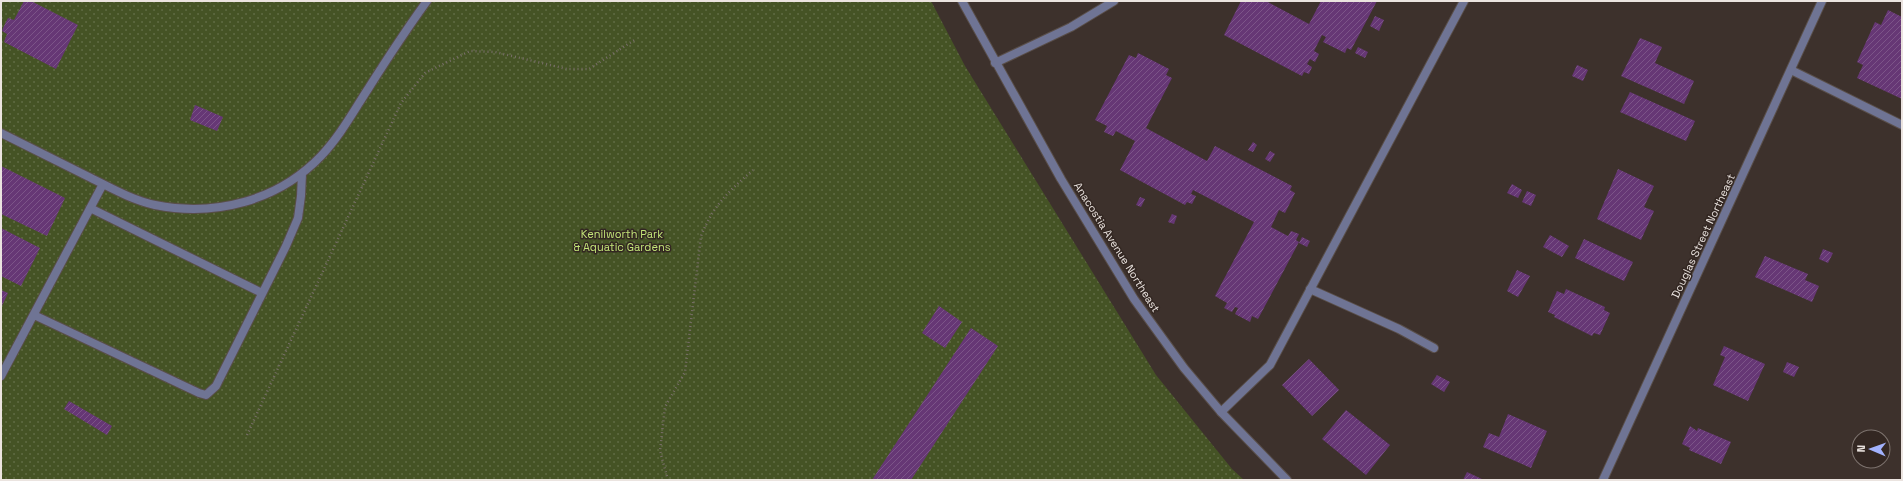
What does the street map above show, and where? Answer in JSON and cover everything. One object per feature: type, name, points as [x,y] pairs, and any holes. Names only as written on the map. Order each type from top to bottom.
[{"type":"street","points":[[1,133],[128,196],[154,204],[186,208],[219,207],[246,202],[278,190],[302,174],[322,155],[341,132],[399,39],[427,1]]},
{"type":"street","name":"Anacostia Avenue Northeast","points":[[962,1],[995,63],[1061,179],[1134,299],[1180,363],[1221,412],[1286,480]]},
{"type":"street","points":[[995,63],[1071,27],[1114,1]]},
{"type":"street","points":[[1221,412],[1270,365],[1464,1]]},
{"type":"street","name":"Douglas Street Northeast","points":[[1603,480],[1822,1]]},
{"type":"street","points":[[1791,70],[1902,126]]},
{"type":"street","points":[[34,315],[206,395],[216,386],[298,218],[302,174]]},
{"type":"street","points":[[1,376],[103,184]]},
{"type":"street","points":[[90,208],[262,293]]},
{"type":"street","points":[[1310,289],[1398,329],[1434,348]]},
{"type":"path","points":[[247,435],[401,104],[425,73],[470,51],[495,52],[567,69],[589,69],[636,39]]},
{"type":"path","points":[[668,480],[660,451],[665,407],[685,372],[701,236],[709,216],[725,195],[753,170]]},
{"type":"green space","name":"Kenilworth Park & Aquatic Gardens","points":[[1,1],[931,1],[965,66],[1156,375],[1232,469],[1244,480],[1,480]]},
{"type":"building","points":[[24,1],[31,1],[78,25],[56,69],[4,42],[7,34],[2,31],[3,28],[8,18],[14,20]]},
{"type":"building","points":[[1241,1],[1266,1],[1309,24],[1321,1],[1377,1],[1351,50],[1347,48],[1345,53],[1323,42],[1326,37],[1322,35],[1314,51],[1319,54],[1315,62],[1310,59],[1307,64],[1312,67],[1309,74],[1304,72],[1302,76],[1224,35]]},
{"type":"building","points":[[1888,10],[1902,17],[1902,99],[1857,78],[1863,65],[1857,62],[1875,22],[1881,25]]},
{"type":"building","points":[[1375,16],[1384,20],[1379,31],[1370,26]]},
{"type":"building","points":[[1640,38],[1662,47],[1655,63],[1694,81],[1684,104],[1621,76]]},
{"type":"building","points":[[1358,47],[1368,52],[1365,58],[1355,53]]},
{"type":"building","points":[[1138,53],[1169,69],[1166,75],[1172,78],[1146,128],[1207,161],[1215,146],[1292,186],[1290,190],[1295,193],[1285,213],[1279,210],[1271,227],[1288,236],[1291,231],[1299,234],[1296,240],[1299,242],[1258,319],[1252,316],[1250,322],[1235,314],[1238,308],[1235,307],[1232,312],[1224,308],[1227,303],[1215,296],[1254,222],[1193,190],[1191,194],[1196,196],[1192,204],[1187,202],[1185,205],[1120,170],[1135,141],[1116,131],[1113,136],[1104,132],[1107,126],[1095,120],[1129,55],[1136,58]]},
{"type":"building","points":[[1577,65],[1588,70],[1583,81],[1572,76]]},
{"type":"building","points":[[1630,92],[1695,121],[1686,141],[1620,112]]},
{"type":"building","points":[[195,105],[223,117],[217,131],[190,120]]},
{"type":"building","points":[[1253,142],[1257,145],[1253,152],[1248,150]]},
{"type":"building","points":[[1270,151],[1275,154],[1270,162],[1265,159]]},
{"type":"building","points":[[1,166],[65,198],[47,236],[1,214]]},
{"type":"building","points":[[1618,169],[1654,186],[1644,207],[1654,211],[1641,240],[1597,219]]},
{"type":"building","points":[[1512,184],[1522,190],[1518,198],[1507,193]]},
{"type":"building","points":[[1527,191],[1536,195],[1531,206],[1522,202]]},
{"type":"building","points":[[1140,197],[1145,199],[1141,207],[1136,205]]},
{"type":"building","points":[[1172,214],[1177,216],[1174,224],[1168,222]]},
{"type":"building","points":[[1,228],[40,248],[21,286],[1,276]]},
{"type":"building","points":[[1550,235],[1569,246],[1562,257],[1543,247]]},
{"type":"building","points":[[1302,237],[1310,241],[1307,247],[1299,243]]},
{"type":"building","points":[[1584,239],[1633,262],[1624,281],[1575,258]]},
{"type":"building","points":[[1823,249],[1833,253],[1828,263],[1819,259]]},
{"type":"building","points":[[1765,256],[1808,274],[1805,280],[1819,286],[1812,302],[1755,277]]},
{"type":"building","points":[[1517,270],[1530,276],[1518,297],[1507,291]]},
{"type":"building","points":[[1566,289],[1605,307],[1604,310],[1610,313],[1600,335],[1594,333],[1592,336],[1554,317],[1555,315],[1548,312],[1557,291],[1564,294]]},
{"type":"building","points":[[1,290],[8,293],[1,308]]},
{"type":"building","points":[[939,306],[962,322],[945,348],[922,333]]},
{"type":"building","points":[[971,328],[998,346],[911,480],[872,480]]},
{"type":"building","points":[[1724,346],[1765,364],[1748,401],[1713,385],[1725,357],[1720,355]]},
{"type":"building","points":[[1309,359],[1339,390],[1312,416],[1282,385]]},
{"type":"building","points":[[1787,362],[1799,367],[1794,377],[1783,372]]},
{"type":"building","points":[[1437,375],[1450,382],[1444,392],[1431,384]]},
{"type":"building","points":[[69,401],[112,426],[107,435],[64,409]]},
{"type":"building","points":[[1346,410],[1390,445],[1366,475],[1322,439]]},
{"type":"building","points":[[1508,414],[1547,431],[1531,468],[1483,447],[1489,433],[1499,437]]},
{"type":"building","points":[[1690,426],[1697,431],[1698,428],[1731,442],[1721,464],[1689,450],[1690,448],[1682,444]]},
{"type":"building","points":[[1467,472],[1484,480],[1463,480]]}]
